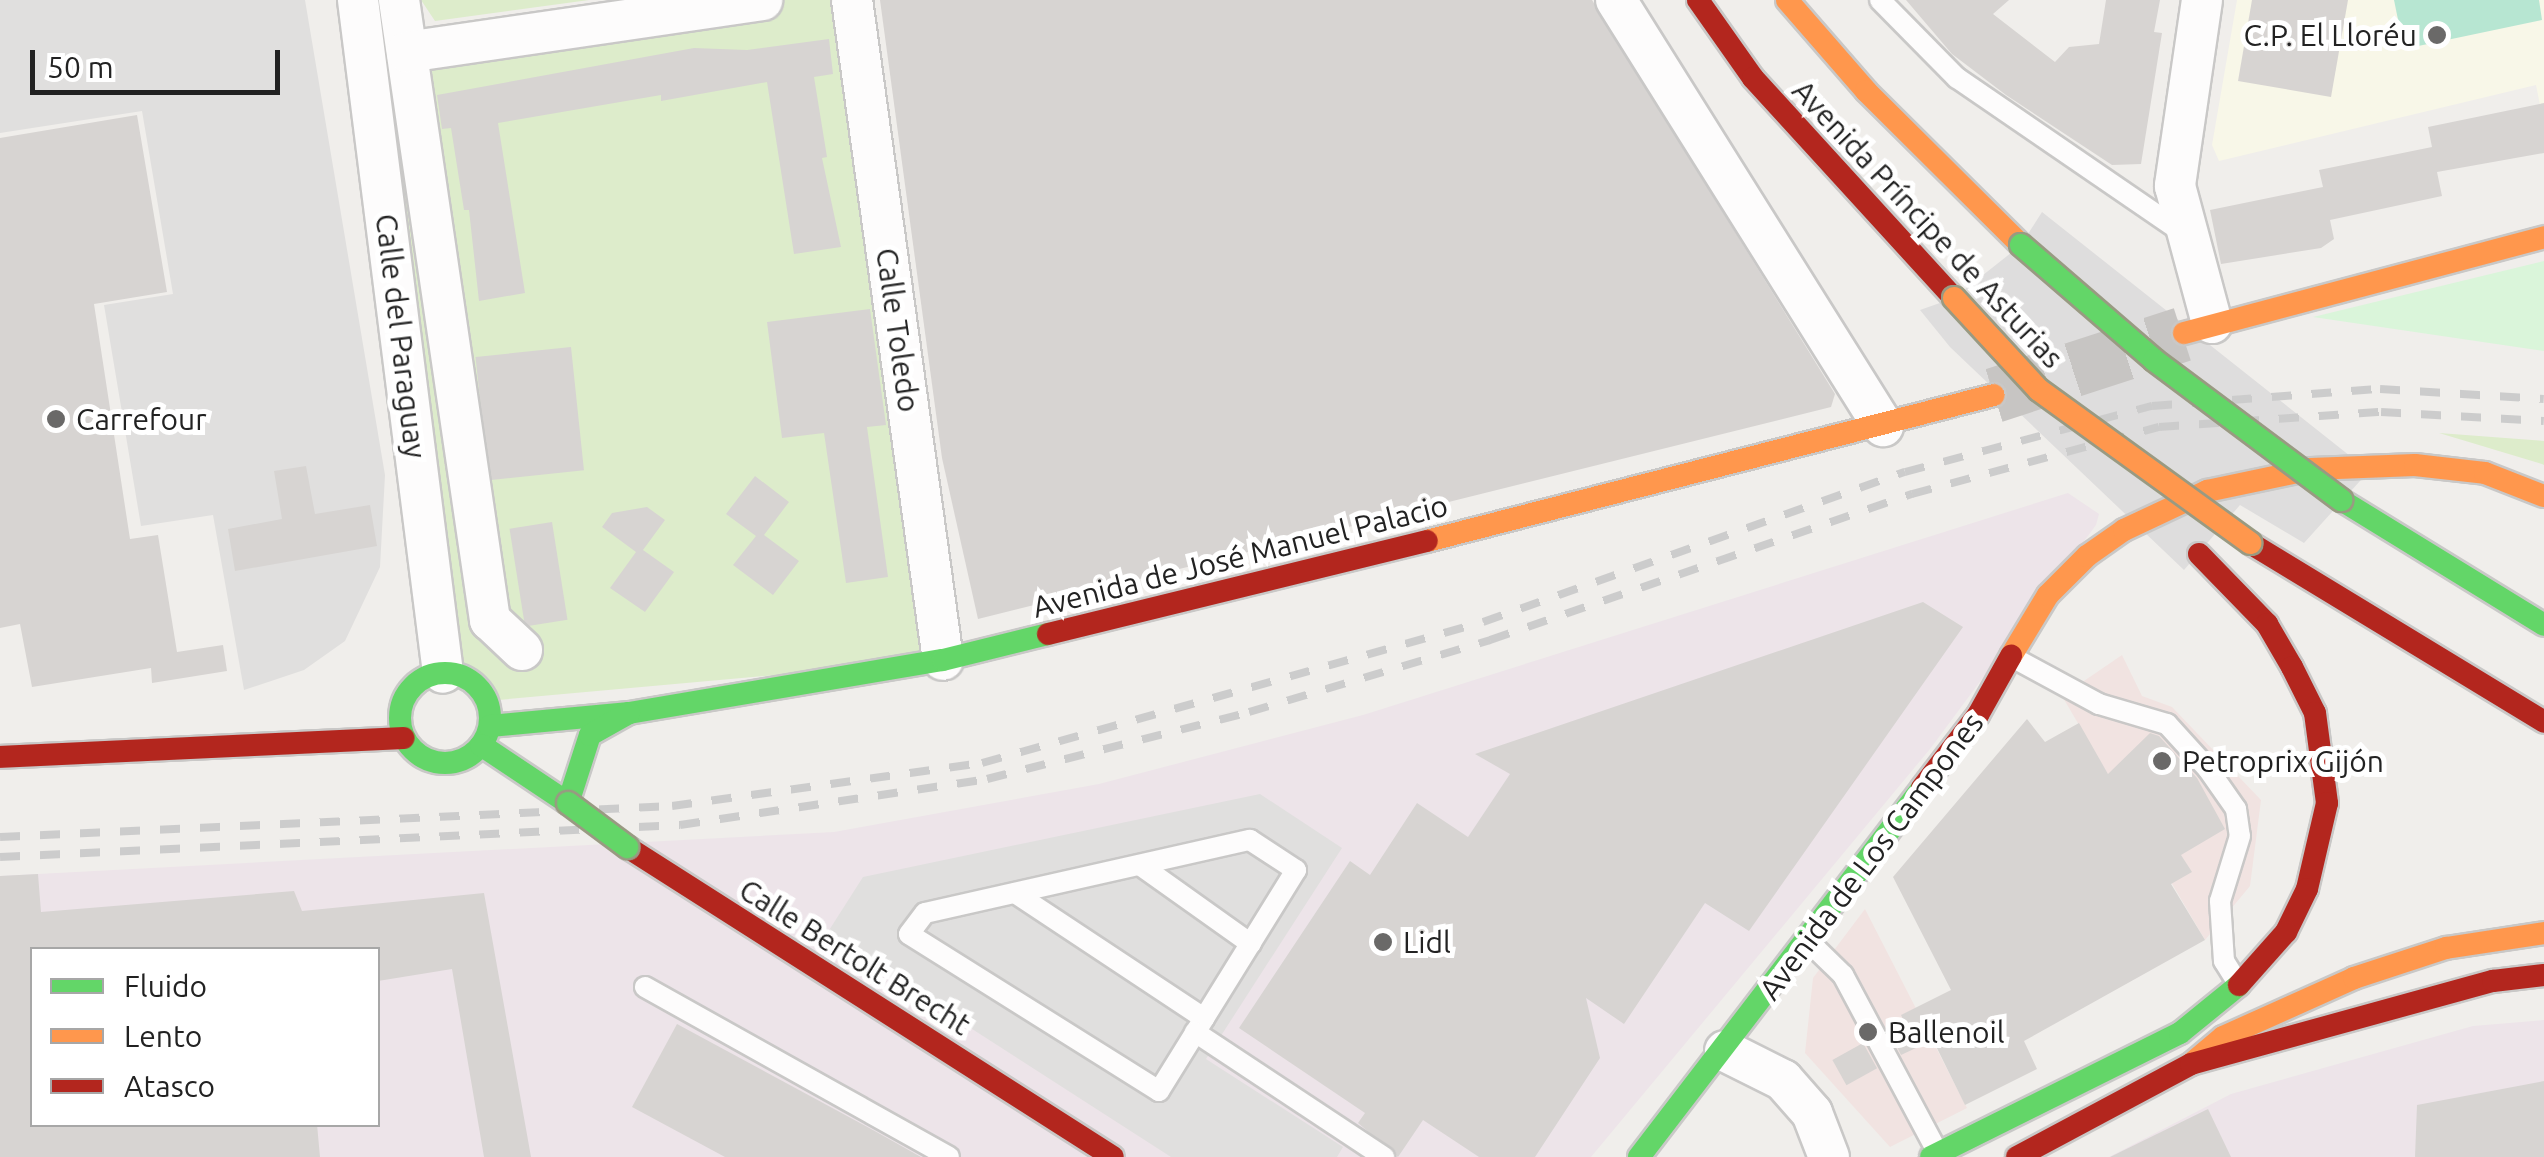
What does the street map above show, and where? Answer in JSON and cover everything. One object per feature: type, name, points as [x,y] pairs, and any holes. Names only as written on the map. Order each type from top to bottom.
[{"type":"main road","name":"Avenida Príncipe de Asturias","points":[[1698,0],[1753,78],[2039,390],[2250,542],[2544,722]]},
{"type":"main road","name":"Avenida Príncipe de Asturias","points":[[1786,0],[1866,91],[2020,245],[2154,360],[2341,500],[2544,624]]},
{"type":"main road","points":[[2198,328],[2431,262],[2544,225]]},
{"type":"main road","points":[[2431,262],[2544,236]]},
{"type":"main road","points":[[1934,1155],[2180,1033],[2260,968],[2300,904],[2322,849],[2327,803],[2314,712],[2267,624],[2039,390]]},
{"type":"main road","name":"Avenida de José Manuel Palacio","points":[[485,736],[943,660],[1994,395]]},
{"type":"main road","name":"Avenida de Los Campones","points":[[1639,1157],[1726,1051],[1978,715],[2048,595],[2087,556],[2124,530],[2207,491],[2311,469],[2416,464],[2485,474],[2544,496]]},
{"type":"main road","points":[[443,673],[464,676],[482,691],[485,736],[463,759],[440,763],[418,754],[404,738],[399,715],[406,694],[422,678],[443,673]]},
{"type":"main road","points":[[568,803],[590,735],[629,713]]},
{"type":"main road","name":"Calle Bertolt Brecht","points":[[485,736],[626,847],[1102,1154]]},
{"type":"main road","points":[[0,756],[404,738]]},
{"type":"main road","points":[[2016,1157],[2191,1064],[2223,1038],[2354,978],[2446,948],[2544,934]]},
{"type":"main road","points":[[2191,1064],[2493,980],[2544,975]]},
{"type":"street","name":"Calle del Paraguay","points":[[358,0],[443,673]]},
{"type":"street","name":"Calle del Paraguay","points":[[399,0],[490,620],[522,650]]},
{"type":"street","points":[[407,52],[762,0]]},
{"type":"street","name":"Calle Toledo","points":[[852,0],[943,660]]},
{"type":"street","points":[[1616,0],[1883,426]]},
{"type":"street","points":[[2198,328],[2175,186],[2177,151],[2202,0]]},
{"type":"street","points":[[1726,1051],[1784,1080],[1812,1113],[1829,1157]]},
{"type":"lane","points":[[1880,0],[1957,78],[2184,234]]},
{"type":"lane","points":[[2011,656],[2099,704],[2166,724],[2208,769],[2238,823],[2220,901],[2224,960],[2239,985]]},
{"type":"lane","points":[[1250,840],[1296,870],[1158,1092],[909,934],[925,913],[1015,893],[1250,840]]},
{"type":"lane","points":[[1140,865],[1250,944]]},
{"type":"lane","points":[[1015,893],[1384,1157]]},
{"type":"lane","points":[[1806,940],[1843,975],[1934,1155]]},
{"type":"lane","points":[[645,987],[948,1157]]},
{"type":"shaded area","points":[[0,0],[305,0],[385,475],[380,567],[345,641],[304,670],[244,690],[213,515],[141,526],[104,305],[173,294],[142,111],[0,133]]},
{"type":"shaded area","points":[[2237,0],[2544,0],[2544,125],[2536,85],[2219,161],[2212,145]]},
{"type":"shaded area","points":[[2068,493],[2099,514],[2096,525],[1930,749],[1591,1157],[0,1157],[0,876],[834,832],[1099,784],[1363,715]]},
{"type":"shaded area","name":"Petroprix Gijón","points":[[2122,655],[2142,696],[2172,707],[2261,800],[2250,886],[2205,940],[2062,696]]},
{"type":"shaded area","points":[[1260,794],[1342,848],[1206,1059],[1343,1147],[1337,1157],[1171,1157],[826,935],[863,877]]},
{"type":"shaded area","name":"Ballenoil","points":[[1865,909],[1967,1108],[1890,1147],[1805,1053],[1813,978]]},
{"type":"shaded area","points":[[2544,1020],[2544,1157],[2109,1157],[2231,1094],[2473,1026]]},
{"type":"green space","points":[[358,0],[399,0],[407,51],[762,0],[852,0],[943,660],[487,701],[475,684],[455,674]]},
{"type":"green space","points":[[421,0],[589,0],[435,21]]},
{"type":"green space","name":"C.P. El Lloréu","points":[[2394,0],[2539,0],[2542,20],[2404,49]]},
{"type":"green space","points":[[2544,261],[2544,351],[2313,317]]},
{"type":"green space","points":[[2439,433],[2544,441],[2544,465],[2542,464]]},
{"type":"pier","points":[[2042,212],[2369,471],[2304,543],[2240,505],[2184,570],[1950,347],[1920,310],[1954,298],[2021,245]]},
{"type":"building","points":[[880,0],[1592,0],[1835,394],[1831,407],[978,619],[942,458]]},
{"type":"building","points":[[1906,0],[2009,0],[1993,14],[2055,62],[2069,47],[2099,44],[2106,0],[2160,0],[2154,32],[2162,33],[2141,164],[2112,165],[2006,95],[1952,54]]},
{"type":"building","points":[[2252,0],[2348,0],[2331,97],[2238,81]]},
{"type":"building","points":[[829,39],[833,74],[814,77],[827,157],[822,158],[841,247],[794,254],[767,82],[661,101],[661,95],[498,123],[525,293],[479,301],[469,210],[464,210],[451,128],[442,129],[437,95],[694,48],[747,50]]},
{"type":"building","points":[[2544,103],[2544,153],[2437,172],[2442,196],[2330,220],[2334,239],[2321,248],[2221,264],[2210,210],[2323,187],[2319,170],[2432,147],[2428,127]]},
{"type":"building","name":"Carrefour","points":[[137,115],[167,292],[94,304],[130,539],[158,535],[177,652],[223,645],[227,671],[152,683],[151,668],[32,687],[20,624],[0,628],[0,138]]},
{"type":"building","points":[[870,309],[886,425],[867,427],[888,577],[846,583],[824,433],[782,438],[767,322]]},
{"type":"building","points":[[571,347],[584,470],[488,480],[476,357]]},
{"type":"building","points":[[306,466],[315,514],[370,505],[377,546],[235,571],[228,529],[282,519],[274,471]]},
{"type":"building","points":[[755,476],[789,502],[764,535],[799,561],[773,595],[733,565],[756,536],[726,514]]},
{"type":"building","points":[[647,507],[665,520],[643,550],[674,572],[645,612],[610,588],[636,552],[602,527],[612,513]]},
{"type":"building","points":[[552,522],[567,620],[525,627],[510,529]]},
{"type":"building","points":[[1923,602],[1963,627],[1749,931],[1705,903],[1624,1024],[1586,998],[1600,1058],[1535,1157],[1479,1157],[1423,1120],[1398,1157],[1358,1123],[1365,1113],[1239,1028],[1350,861],[1370,875],[1417,803],[1468,837],[1510,774],[1475,754]]},
{"type":"building","points":[[2027,719],[2045,742],[2079,723],[2108,774],[2150,733],[2159,736],[2197,778],[2225,829],[2181,855],[2192,872],[2171,884],[2205,940],[2024,1041],[2037,1069],[1965,1105],[1933,1040],[1901,1055],[1888,1029],[1904,1021],[1901,1015],[1951,990],[1893,877]]},
{"type":"building","points":[[38,874],[41,912],[294,891],[302,911],[484,893],[531,1157],[484,1157],[452,969],[380,981],[380,947],[30,947],[30,1127],[317,1127],[320,1157],[0,1157],[0,876]]},
{"type":"building","points":[[677,1024],[921,1157],[725,1157],[632,1107]]},
{"type":"building","points":[[1863,1043],[1877,1068],[1846,1085],[1832,1060]]},
{"type":"building","points":[[2544,1081],[2544,1157],[2415,1157],[2417,1105]]},
{"type":"building","points":[[2208,1109],[2231,1157],[2110,1157]]},
{"type":"tunnel","points":[[1994,395],[2182,334]]},
{"type":"railway","points":[[0,837],[672,806],[982,763],[1483,622],[1905,472],[2152,406],[2380,389],[2544,399]]},
{"type":"railway","points":[[0,857],[680,825],[987,779],[1249,712],[1490,640],[1912,494],[2159,427],[2381,412],[2544,421]]},
{"type":"traffic: fast","points":[[2021,245],[2154,360],[2341,500]]},
{"type":"traffic: fast","points":[[2341,500],[2544,625]]},
{"type":"traffic: fast","points":[[490,726],[629,713],[943,660],[1048,634]]},
{"type":"traffic: fast","points":[[445,673],[462,676],[477,686],[487,701],[490,718],[487,735],[477,750],[462,760],[445,763],[428,760],[413,750],[403,735],[400,718],[403,701],[413,686],[428,676],[445,673]]},
{"type":"traffic: fast","points":[[481,745],[568,803],[590,735],[629,713]]},
{"type":"traffic: fast","points":[[1639,1157],[1922,788]]},
{"type":"traffic: fast","points":[[568,803],[627,847]]},
{"type":"traffic: fast","points":[[1931,1157],[2180,1033],[2239,985]]},
{"type":"traffic: slow","points":[[1787,0],[1866,91],[2021,245]]},
{"type":"traffic: slow","points":[[2184,333],[2544,237]]},
{"type":"traffic: slow","points":[[1954,298],[2039,390],[2250,543]]},
{"type":"traffic: slow","points":[[1427,541],[1994,395]]},
{"type":"traffic: slow","points":[[2011,656],[2048,595],[2087,556],[2124,530],[2207,491],[2311,469],[2415,465],[2485,473],[2544,496]]},
{"type":"traffic: slow","points":[[2191,1064],[2223,1037],[2354,978],[2446,948],[2544,933]]},
{"type":"traffic: jam","points":[[1698,0],[1753,78],[1954,298]]},
{"type":"traffic: jam","points":[[1048,634],[1427,541]]},
{"type":"traffic: jam","points":[[2250,543],[2544,722]]},
{"type":"traffic: jam","points":[[2199,554],[2267,624],[2292,667],[2315,713],[2327,803],[2307,889],[2286,932],[2239,985]]},
{"type":"traffic: jam","points":[[1922,788],[1978,715],[2011,656]]},
{"type":"traffic: jam","points":[[0,757],[404,738]]},
{"type":"traffic: jam","points":[[627,847],[1113,1157]]},
{"type":"traffic: jam","points":[[2017,1157],[2191,1064],[2493,981],[2544,975]]},
{"type":"place","name":"C.P. El Lloréu","points":[[2437,35]]},
{"type":"place","name":"Carrefour","points":[[56,419]]},
{"type":"place","name":"Petroprix Gijón","points":[[2162,761]]},
{"type":"place","name":"Lidl","points":[[1383,942]]},
{"type":"place","name":"Ballenoil","points":[[1868,1032]]}]
